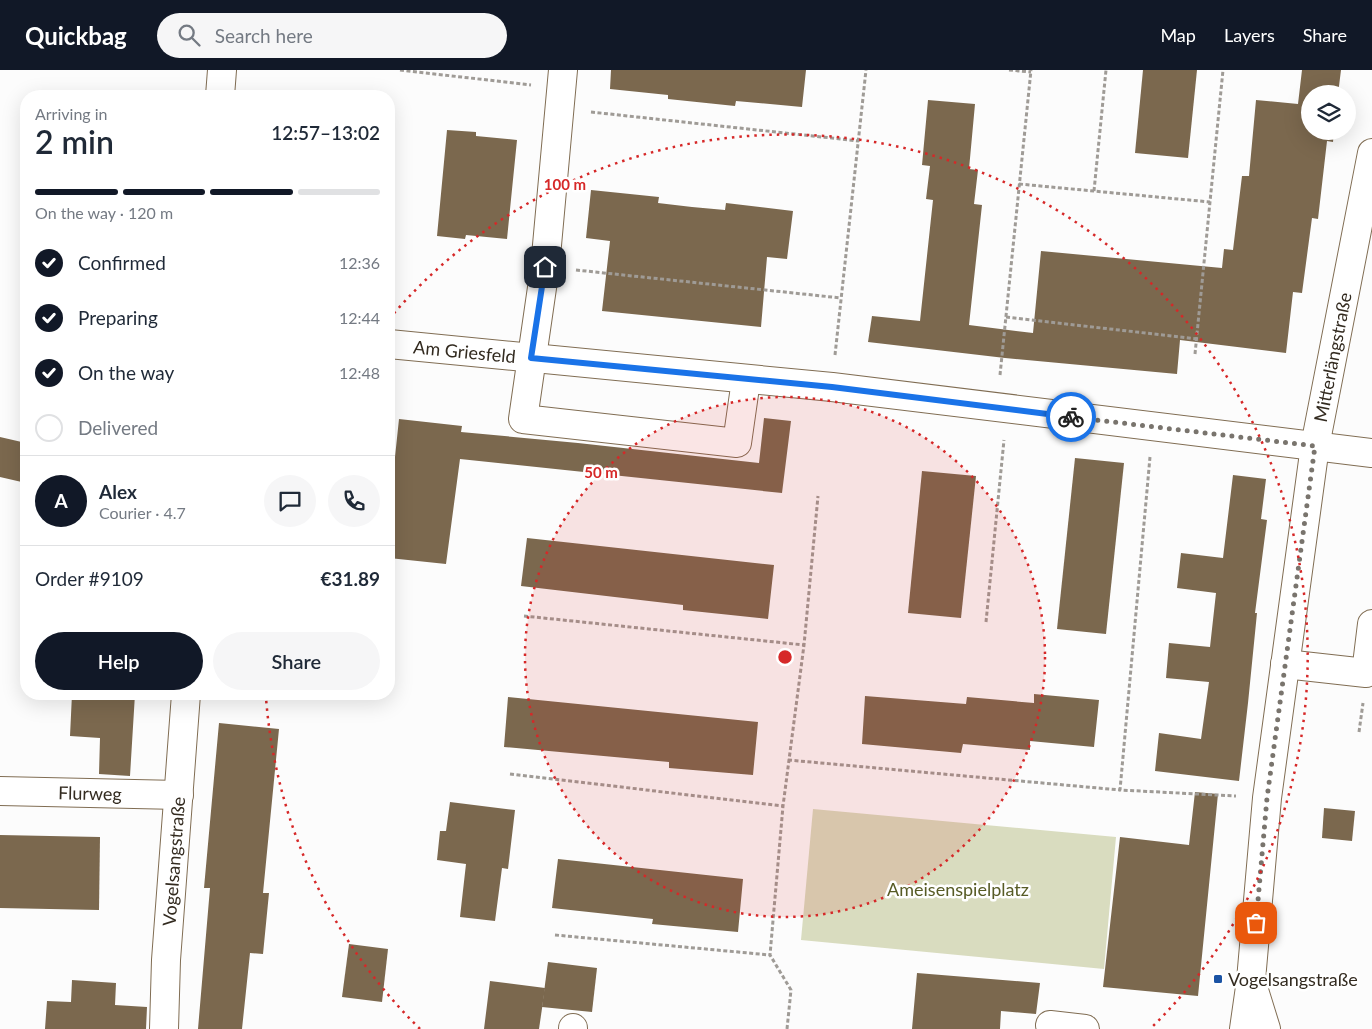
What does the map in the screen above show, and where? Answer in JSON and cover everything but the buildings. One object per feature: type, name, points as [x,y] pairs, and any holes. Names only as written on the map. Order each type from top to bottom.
[{"type":"street","points":[[220,90],[222,70]]},
{"type":"street","points":[[561,89],[545,267],[523,419],[737,443],[746,380]]},
{"type":"street","name":"Mitterlängstraße","points":[[1244,1029],[1251,980],[1267,798],[1315,446],[1368,198],[1372,153]]},
{"type":"street","name":"Am Griesfeld","points":[[395,345],[832,387],[1002,409],[1372,452]]},
{"type":"street","points":[[1284,664],[1366,673],[1372,624]]},
{"type":"street","name":"Vogelsangstraße","points":[[164,1029],[166,960],[186,700]]},
{"type":"street","name":"Flurweg","points":[[0,791],[179,794]]},
{"type":"street","name":"Mitterlängstraße","points":[[1251,980],[1266,1029]]},
{"type":"street","points":[[1050,1025],[1086,1029]]},
{"type":"path","points":[[400,70],[561,89],[859,141]]},
{"type":"path","points":[[832,387],[866,70]]},
{"type":"path","points":[[986,622],[1002,409],[1006,317],[1031,71],[1009,70]]},
{"type":"path","points":[[1094,191],[1106,70]]},
{"type":"path","points":[[1195,354],[1223,70]]},
{"type":"path","points":[[1019,184],[1210,202]]},
{"type":"path","points":[[545,267],[841,298]]},
{"type":"path","points":[[1006,317],[1197,339]]},
{"type":"path","points":[[1120,790],[1152,426]]},
{"type":"path","points":[[787,1029],[792,990],[770,955],[783,806],[804,645],[818,496]]},
{"type":"path","points":[[524,616],[804,645]]},
{"type":"path","points":[[788,760],[1120,790],[1267,798]]},
{"type":"path","points":[[510,774],[783,806]]},
{"type":"path","points":[[555,936],[770,955]]},
{"type":"green space","name":"Ameisenspielplatz","points":[[813,809],[1116,837],[1104,969],[801,940]]},
{"type":"way so far","points":[[1071,417],[1188,429],[1315,446],[1267,798],[1256,923]]},
{"type":"place","name":"Vogelsangstraße","points":[[1218,979]]},
{"type":"route","points":[[545,267],[531,358],[832,387],[1071,417]]}]
